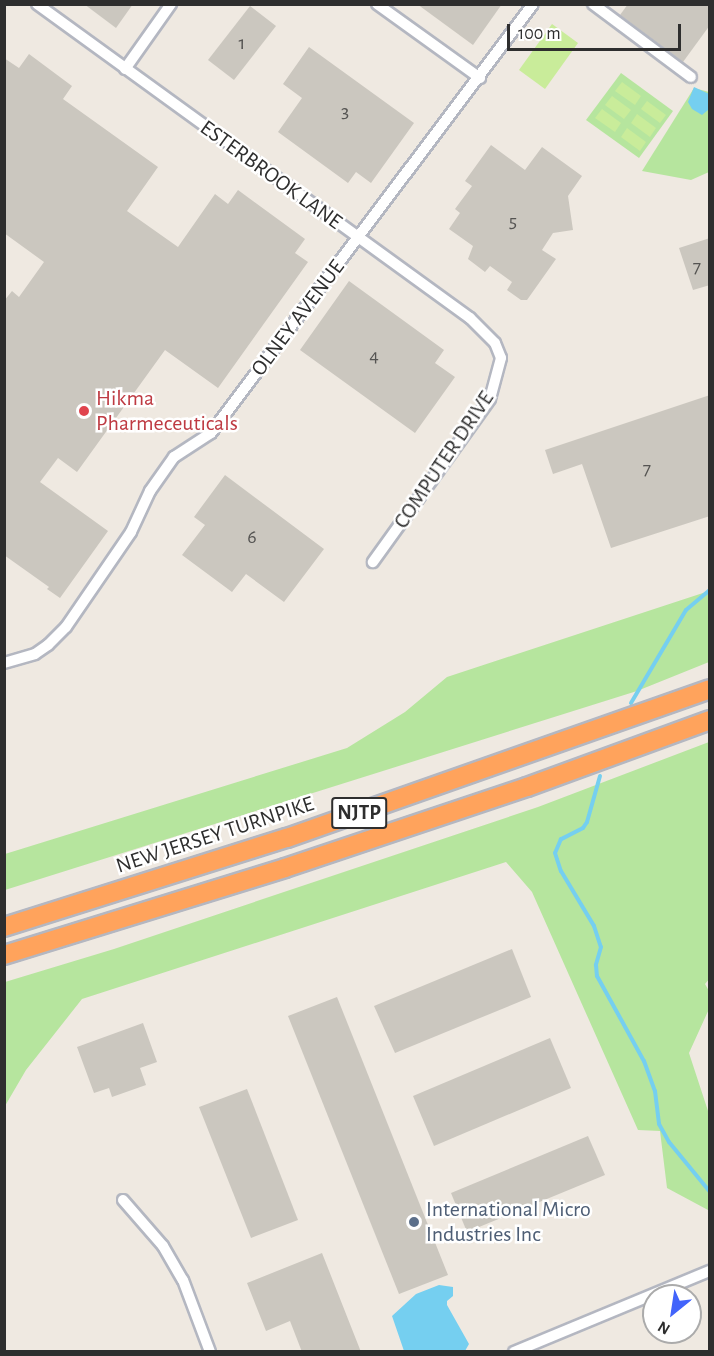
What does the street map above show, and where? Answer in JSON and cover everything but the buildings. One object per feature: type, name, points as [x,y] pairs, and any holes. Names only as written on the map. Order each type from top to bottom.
[{"type":"highway","name":"NEW JERSEY TURNPIKE","points":[[4,927],[286,838],[710,689]]},
{"type":"highway","name":"NJTP","points":[[4,955],[296,864],[527,787],[710,720]]},
{"type":"street","name":"ESTERBROOK LANE","points":[[37,4],[470,318],[495,343],[499,353]]},
{"type":"street","points":[[125,69],[171,4]]},
{"type":"street","points":[[377,4],[480,78]]},
{"type":"street","name":"OLNEY AVENUE","points":[[4,663],[35,654],[66,627],[131,532],[150,491],[174,457],[211,433],[480,78],[533,4]]},
{"type":"street","points":[[593,4],[691,77]]},
{"type":"street","name":"COMPUTER DRIVE","points":[[373,562],[490,399],[498,376],[501,358],[499,353]]},
{"type":"street","points":[[123,1200],[163,1246],[183,1280],[210,1352]]},
{"type":"street","points":[[514,1352],[710,1271]]},
{"type":"green space","points":[[552,24],[578,43],[545,89],[519,70]]},
{"type":"green space","points":[[621,73],[673,111],[639,158],[586,120]]},
{"type":"green space","points":[[622,82],[641,96],[635,105],[615,91]]},
{"type":"green space","points":[[694,88],[709,92],[709,172],[691,180],[642,171]]},
{"type":"green space","points":[[612,96],[631,110],[624,119],[605,105]]},
{"type":"green space","points":[[647,101],[666,115],[660,123],[641,109]]},
{"type":"green space","points":[[602,109],[621,123],[615,132],[595,118]]},
{"type":"green space","points":[[637,114],[656,128],[650,137],[631,123]]},
{"type":"green space","points":[[627,128],[646,142],[640,151],[621,137]]},
{"type":"green space","points":[[709,591],[709,662],[637,691],[5,890],[5,854],[347,748],[405,712],[447,677]]},
{"type":"green space","points":[[709,742],[710,978],[705,984],[709,991],[709,1009],[689,1053],[709,1114],[709,1214],[708,1210],[667,1188],[660,1131],[638,1130],[532,892],[506,862],[82,999],[26,1070],[5,1106],[5,982],[114,949],[538,807]]},
{"type":"water","points":[[694,87],[709,94],[708,110],[702,115],[692,109],[688,102]]},
{"type":"water","points":[[439,1285],[453,1287],[453,1296],[447,1301],[447,1305],[469,1344],[465,1351],[404,1351],[392,1316],[416,1294]]},
{"type":"waterway","points":[[631,703],[686,610],[710,590]]},
{"type":"waterway","points":[[600,776],[587,822],[583,828],[561,839],[555,853],[561,871],[594,926],[601,947],[596,965],[597,976],[644,1061],[655,1091],[659,1124],[669,1142],[710,1192]]},
{"type":"place","name":"Hikma Pharmeceuticals","points":[[84,411]]},
{"type":"place","name":"International Micro Industries Inc","points":[[414,1222]]}]
